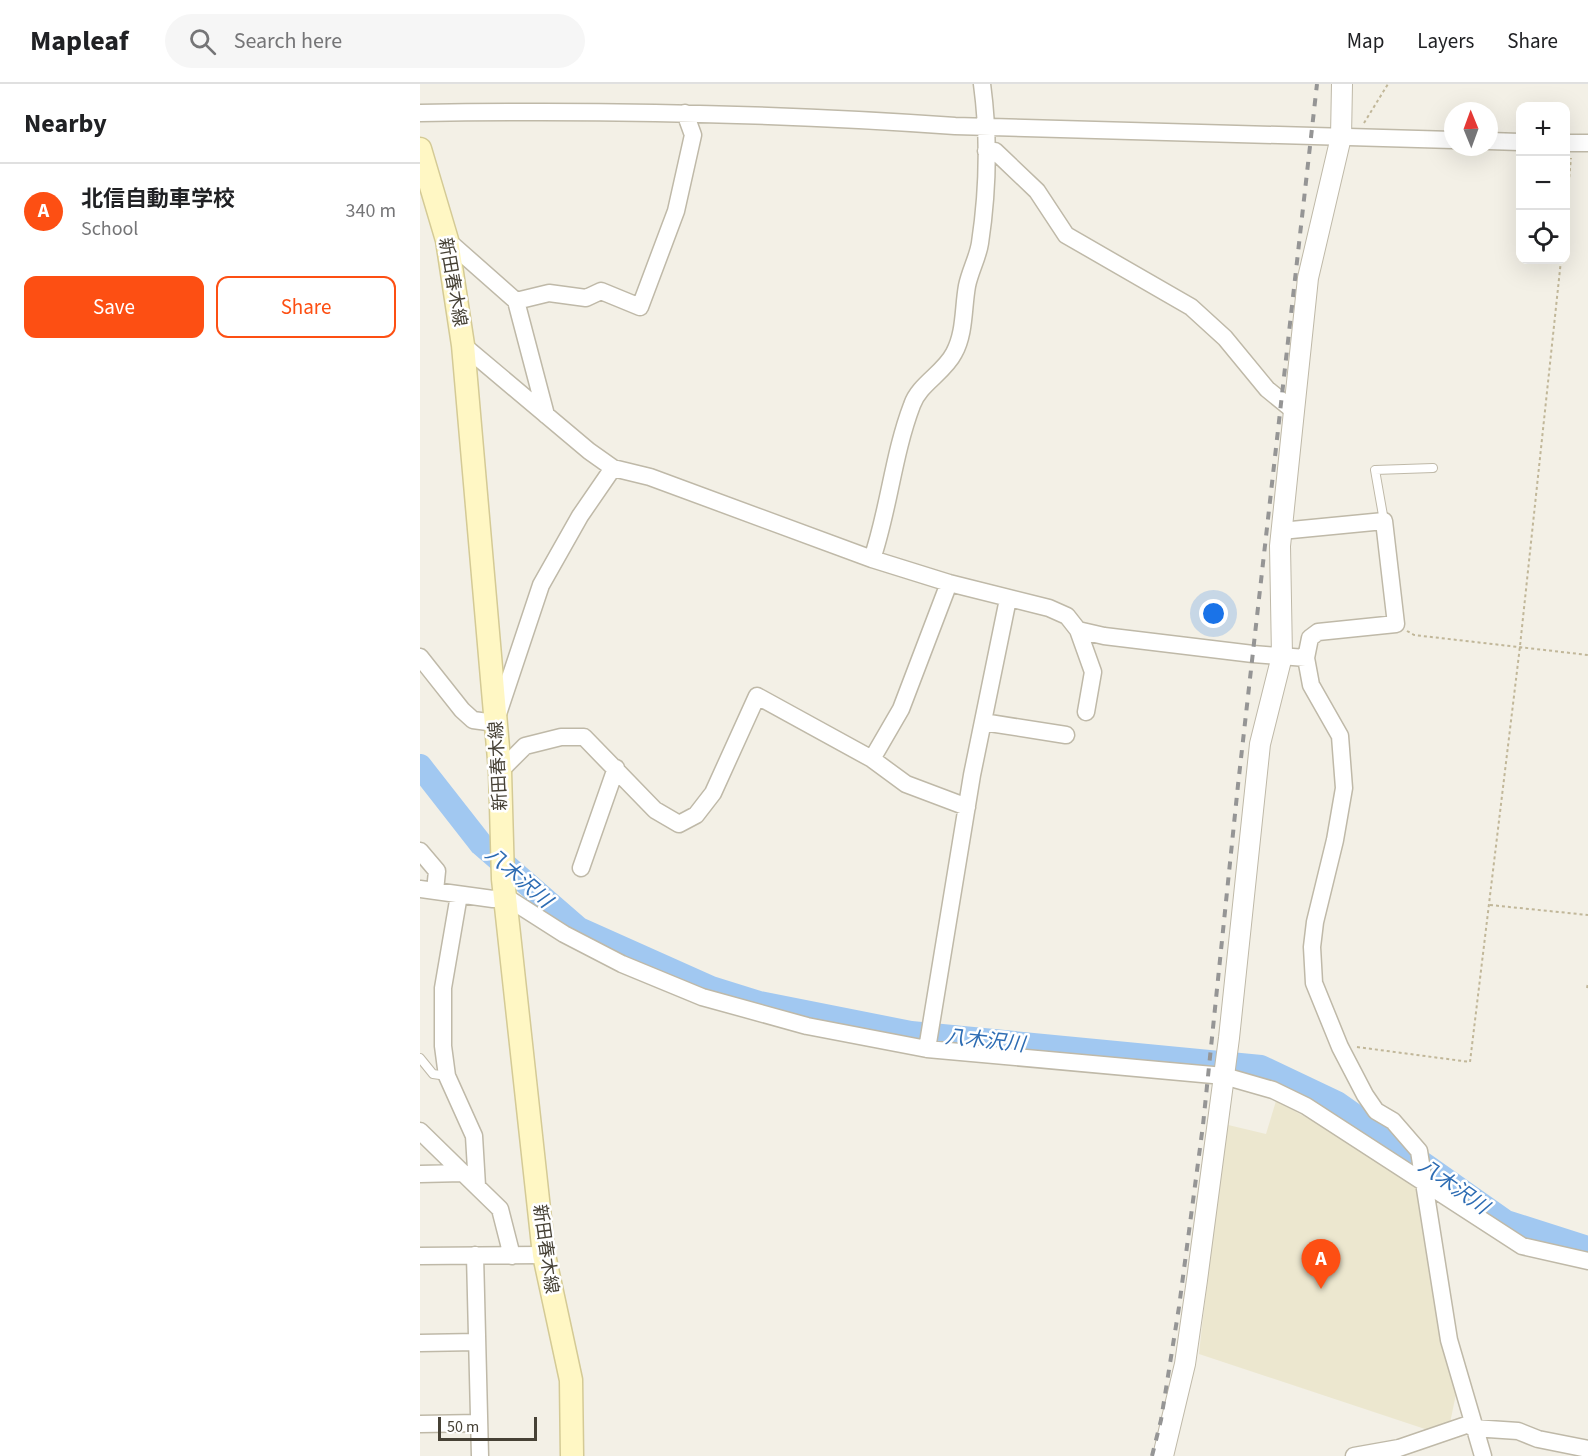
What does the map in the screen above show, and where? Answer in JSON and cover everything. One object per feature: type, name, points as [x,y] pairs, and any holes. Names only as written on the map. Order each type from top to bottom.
[{"type":"main road","name":"新田春木線","points":[[420,149],[447,240],[463,345],[500,771],[504,888],[544,1255],[571,1380],[572,1456]]},
{"type":"street","points":[[872,559],[882,528],[903,429],[914,401],[944,367],[959,339],[967,285],[980,244],[988,127],[982,84]]},
{"type":"street","points":[[1163,1456],[1185,1364],[1224,1076],[1260,744],[1282,656],[1281,531],[1308,278],[1342,131],[1342,84]]},
{"type":"street","points":[[420,113],[598,110],[988,127],[1342,131],[1444,139]]},
{"type":"street","points":[[516,301],[549,293],[585,298],[601,291],[640,306],[676,211],[693,135],[685,113]]},
{"type":"street","points":[[1498,141],[1516,142]]},
{"type":"street","points":[[986,151],[995,151],[1037,191],[1066,235],[1106,260],[1153,283],[1198,312],[1225,338],[1267,389],[1294,411]]},
{"type":"street","points":[[447,240],[516,301],[546,415]]},
{"type":"street","points":[[463,345],[613,468],[650,477],[872,559],[949,583],[1049,608],[1067,616],[1078,630],[1093,672],[1086,712]]},
{"type":"street","points":[[420,657],[462,710],[473,720],[495,723],[541,585],[580,516],[613,468]]},
{"type":"street","points":[[1281,531],[1384,521],[1396,624],[1318,632],[1310,638],[1306,658],[1311,685],[1336,728],[1344,754],[1344,788],[1312,947],[1314,983],[1340,1047],[1358,1083],[1376,1111],[1393,1121],[1419,1151],[1449,1340],[1484,1456]]},
{"type":"street","points":[[872,759],[901,709],[949,583]]},
{"type":"street","points":[[927,1046],[967,807],[1008,599]]},
{"type":"street","points":[[1078,630],[1104,636],[1306,658]]},
{"type":"street","points":[[500,771],[525,746],[561,736],[584,737],[655,810],[679,824],[696,815],[713,793],[757,696],[872,759],[906,784],[967,807]]},
{"type":"street","points":[[983,722],[1066,735]]},
{"type":"street","points":[[580,868],[616,768]]},
{"type":"street","points":[[420,851],[437,871],[427,890],[493,899],[504,888],[564,934],[603,954],[702,997],[807,1026],[927,1046],[1224,1076],[1273,1089],[1306,1106],[1522,1246],[1588,1261]]},
{"type":"street","points":[[459,895],[443,988],[443,1046],[447,1076],[474,1137],[477,1186]]},
{"type":"street","points":[[420,1131],[500,1209],[512,1256]]},
{"type":"street","points":[[420,1174],[464,1173]]},
{"type":"street","points":[[475,1255],[480,1456]]},
{"type":"street","points":[[420,1256],[544,1255]]},
{"type":"street","points":[[420,1343],[477,1342]]},
{"type":"street","points":[[420,1424],[479,1423]]},
{"type":"street","points":[[1354,1456],[1399,1448],[1473,1425],[1518,1431],[1538,1439],[1588,1449]]},
{"type":"lane","points":[[1384,521],[1375,470],[1433,468]]},
{"type":"lane","points":[[420,1058],[433,1074],[447,1076]]},
{"type":"path","points":[[1342,131],[1362,127],[1388,84]]},
{"type":"path","points":[[1566,210],[1576,143]]},
{"type":"path","points":[[1340,1047],[1470,1062],[1520,646],[1561,264]]},
{"type":"path","points":[[1396,624],[1414,635],[1588,655]]},
{"type":"path","points":[[1490,905],[1588,915]]},
{"type":"path","points":[[1587,988],[1588,983]]},
{"type":"shaded area","points":[[1276,1101],[1335,1133],[1419,1187],[1439,1321],[1456,1394],[1450,1423],[1431,1431],[1199,1354],[1224,1124],[1266,1134]]},
{"type":"waterway","name":"八木沢川","points":[[420,766],[481,844],[579,929],[711,988],[759,1003],[911,1033],[1261,1067],[1337,1103],[1506,1222],[1588,1248]]},
{"type":"railway","points":[[1152,1456],[1161,1420],[1179,1307],[1203,1125],[1238,785],[1317,84]]},
{"type":"place","name":"北信自動車学校","points":[[1321,1289]]}]
